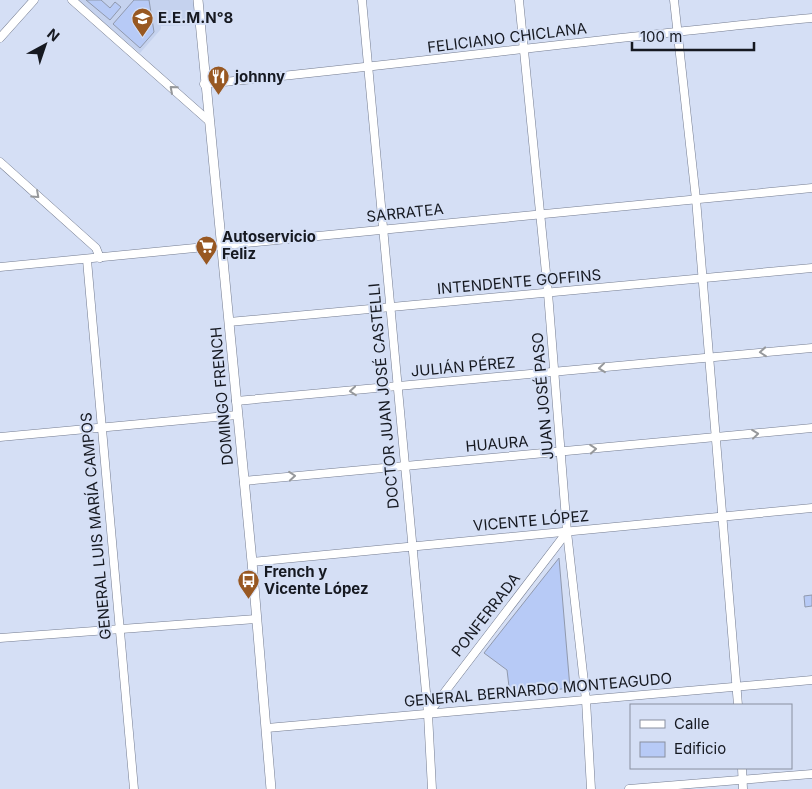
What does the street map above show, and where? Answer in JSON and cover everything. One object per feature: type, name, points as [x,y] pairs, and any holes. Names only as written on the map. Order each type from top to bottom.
[{"type":"street","points":[[0,38],[34,0]]},
{"type":"street","points":[[72,0],[210,122]]},
{"type":"street","name":"DOMINGO FRENCH","points":[[198,0],[204,84],[210,122],[252,562],[267,728],[270,789]]},
{"type":"street","name":"DOCTOR JUAN JOSÉ CASTELLI","points":[[362,0],[428,714],[432,789]]},
{"type":"street","name":"JUAN JOSÉ PASO","points":[[519,0],[548,293],[567,532],[586,700],[591,789]]},
{"type":"street","points":[[674,0],[696,199],[738,704]]},
{"type":"street","name":"FELICIANO CHICLANA","points":[[204,84],[367,68],[677,31],[812,18]]},
{"type":"street","points":[[0,162],[96,248],[100,258]]},
{"type":"street","name":"SARRATEA","points":[[0,267],[87,260],[384,228],[812,188]]},
{"type":"street","name":"GENERAL LUIS MARÍA CAMPOS","points":[[87,260],[134,789]]},
{"type":"street","name":"INTENDENTE GOFFINS","points":[[229,322],[812,268]]},
{"type":"street","name":"JULIÁN PÉREZ","points":[[236,401],[812,348]]},
{"type":"street","points":[[0,437],[237,415]]},
{"type":"street","name":"HUAURA","points":[[244,481],[812,428]]},
{"type":"street","name":"VICENTE LÓPEZ","points":[[252,562],[812,508]]},
{"type":"street","name":"PONFERRADA","points":[[428,714],[567,532]]},
{"type":"street","points":[[0,638],[256,619]]},
{"type":"street","name":"GENERAL BERNARDO MONTEAGUDO","points":[[267,728],[812,680]]},
{"type":"street","points":[[742,769],[743,789]]},
{"type":"street","points":[[630,789],[812,774]]},
{"type":"shaded area","points":[[77,0],[194,0],[196,25],[161,26],[161,29],[140,53]]},
{"type":"building","points":[[86,0],[101,0],[110,8],[115,2],[121,7],[110,20]]},
{"type":"building","points":[[134,0],[149,0],[154,32],[140,48],[113,24]]},
{"type":"building","points":[[559,558],[570,688],[510,695],[507,670],[484,653]]},
{"type":"building","points":[[812,595],[812,606],[805,607],[804,596]]},
{"type":"place","name":"E.E.M.N°8","points":[[142,37]]},
{"type":"place","name":"johnny","points":[[219,96]]},
{"type":"place","name":"Autoservicio Feliz","points":[[206,265]]},
{"type":"place","name":"French y Vicente López","points":[[248,600]]}]
